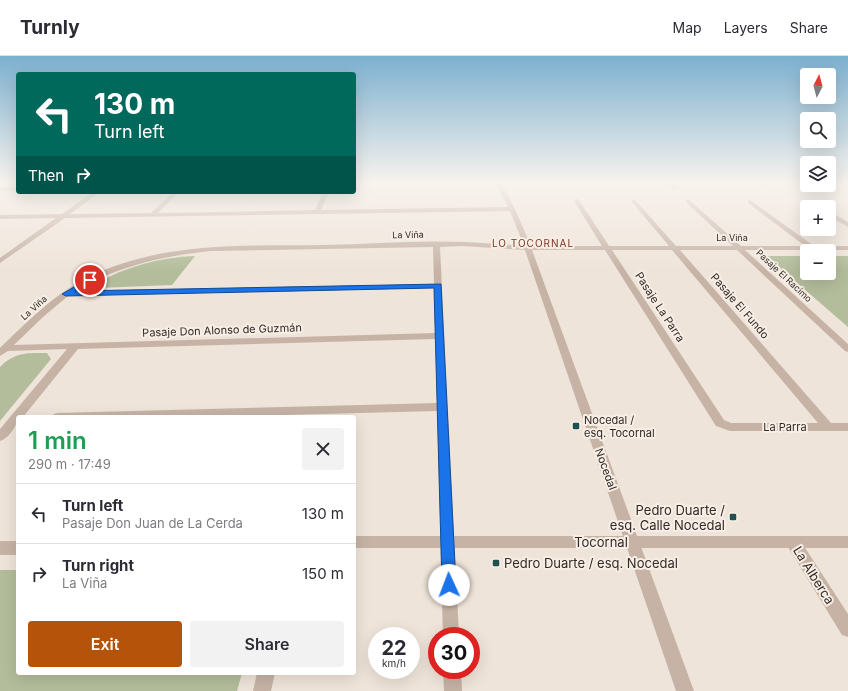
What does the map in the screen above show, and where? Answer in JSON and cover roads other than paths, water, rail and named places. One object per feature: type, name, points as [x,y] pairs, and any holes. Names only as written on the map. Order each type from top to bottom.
[{"type":"street","points":[[0,260],[69,212]]},
{"type":"street","points":[[152,215],[156,212]]},
{"type":"street","points":[[0,217],[341,212]]},
{"type":"street","name":"Nocedal","points":[[513,212],[528,248],[685,691]]},
{"type":"street","name":"Pasaje La Parra","points":[[584,212],[718,420],[723,425]]},
{"type":"street","name":"Pasaje El Fundo","points":[[643,212],[828,427]]},
{"type":"street","name":"Pasaje El Racimo","points":[[700,212],[848,349]]},
{"type":"street","points":[[763,212],[807,244]]},
{"type":"street","points":[[836,217],[848,225]]},
{"type":"street","points":[[436,244],[451,627]]},
{"type":"street","name":"La Viña","points":[[3,350],[66,294],[96,277],[129,263],[183,252],[211,249],[436,244],[466,244],[528,248],[800,248]]},
{"type":"street","name":"La Viña","points":[[836,248],[848,248]]},
{"type":"street","points":[[0,252],[12,252]]},
{"type":"street","points":[[66,294],[438,286]]},
{"type":"street","name":"Pasaje Don Alonso de Guzmán","points":[[3,350],[75,346],[440,336]]},
{"type":"street","points":[[19,415],[75,346]]},
{"type":"street","points":[[135,415],[442,407]]},
{"type":"street","points":[[0,437],[16,419]]},
{"type":"street","name":"La Parra","points":[[723,425],[730,427],[848,427]]},
{"type":"street","name":"Tocornal","points":[[356,542],[848,542]]},
{"type":"street","name":"La Alberca","points":[[793,542],[848,629]]},
{"type":"street","points":[[0,548],[16,548]]},
{"type":"street","points":[[262,691],[266,675]]},
{"type":"street","points":[[452,679],[453,691]]},
{"type":"place","name":"Nocedal / esq. Tocornal","points":[[576,426]]},
{"type":"place","name":"Pedro Duarte / esq. Calle Nocedal","points":[[733,517]]},
{"type":"place","name":"Pedro Duarte / esq. Nocedal","points":[[496,563]]},
{"type":"district","name":"LO TOCORNAL","points":[[533,243]]}]
